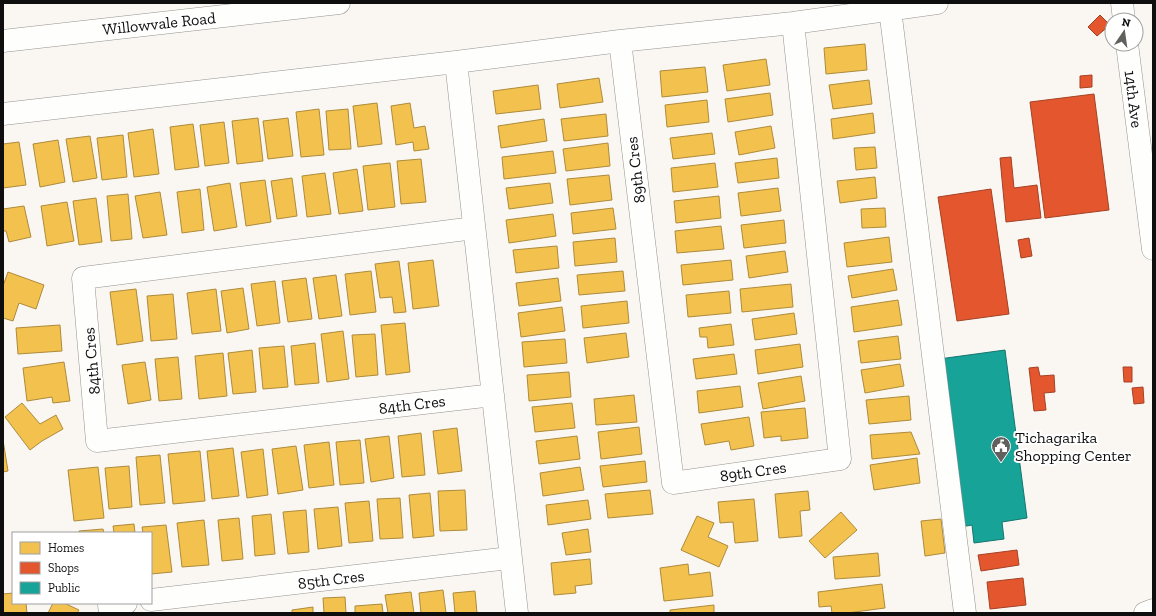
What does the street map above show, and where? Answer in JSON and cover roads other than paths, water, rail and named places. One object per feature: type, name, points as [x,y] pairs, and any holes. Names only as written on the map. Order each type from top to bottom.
[{"type":"street","name":"Willowvale Road","points":[[3,41],[338,3]]},
{"type":"street","points":[[3,114],[456,62],[620,41],[793,23],[937,3]]},
{"type":"street","points":[[890,9],[965,613]]},
{"type":"street","name":"89th Cres","points":[[620,41],[673,483],[840,459],[793,23]]},
{"type":"street","name":"14th Ave","points":[[1128,52],[1153,249]]},
{"type":"street","points":[[456,62],[516,613]]},
{"type":"street","name":"84th Cres","points":[[474,228],[83,278],[98,441],[492,395]]},
{"type":"street","name":"85th Cres","points":[[152,600],[510,558]]},
{"type":"street","points":[[110,613],[109,605],[118,604]]},
{"type":"street","points":[[1145,613],[1153,610]]},
{"type":"place","name":"Tichagarika Shopping Center","points":[[1001,463]]}]
